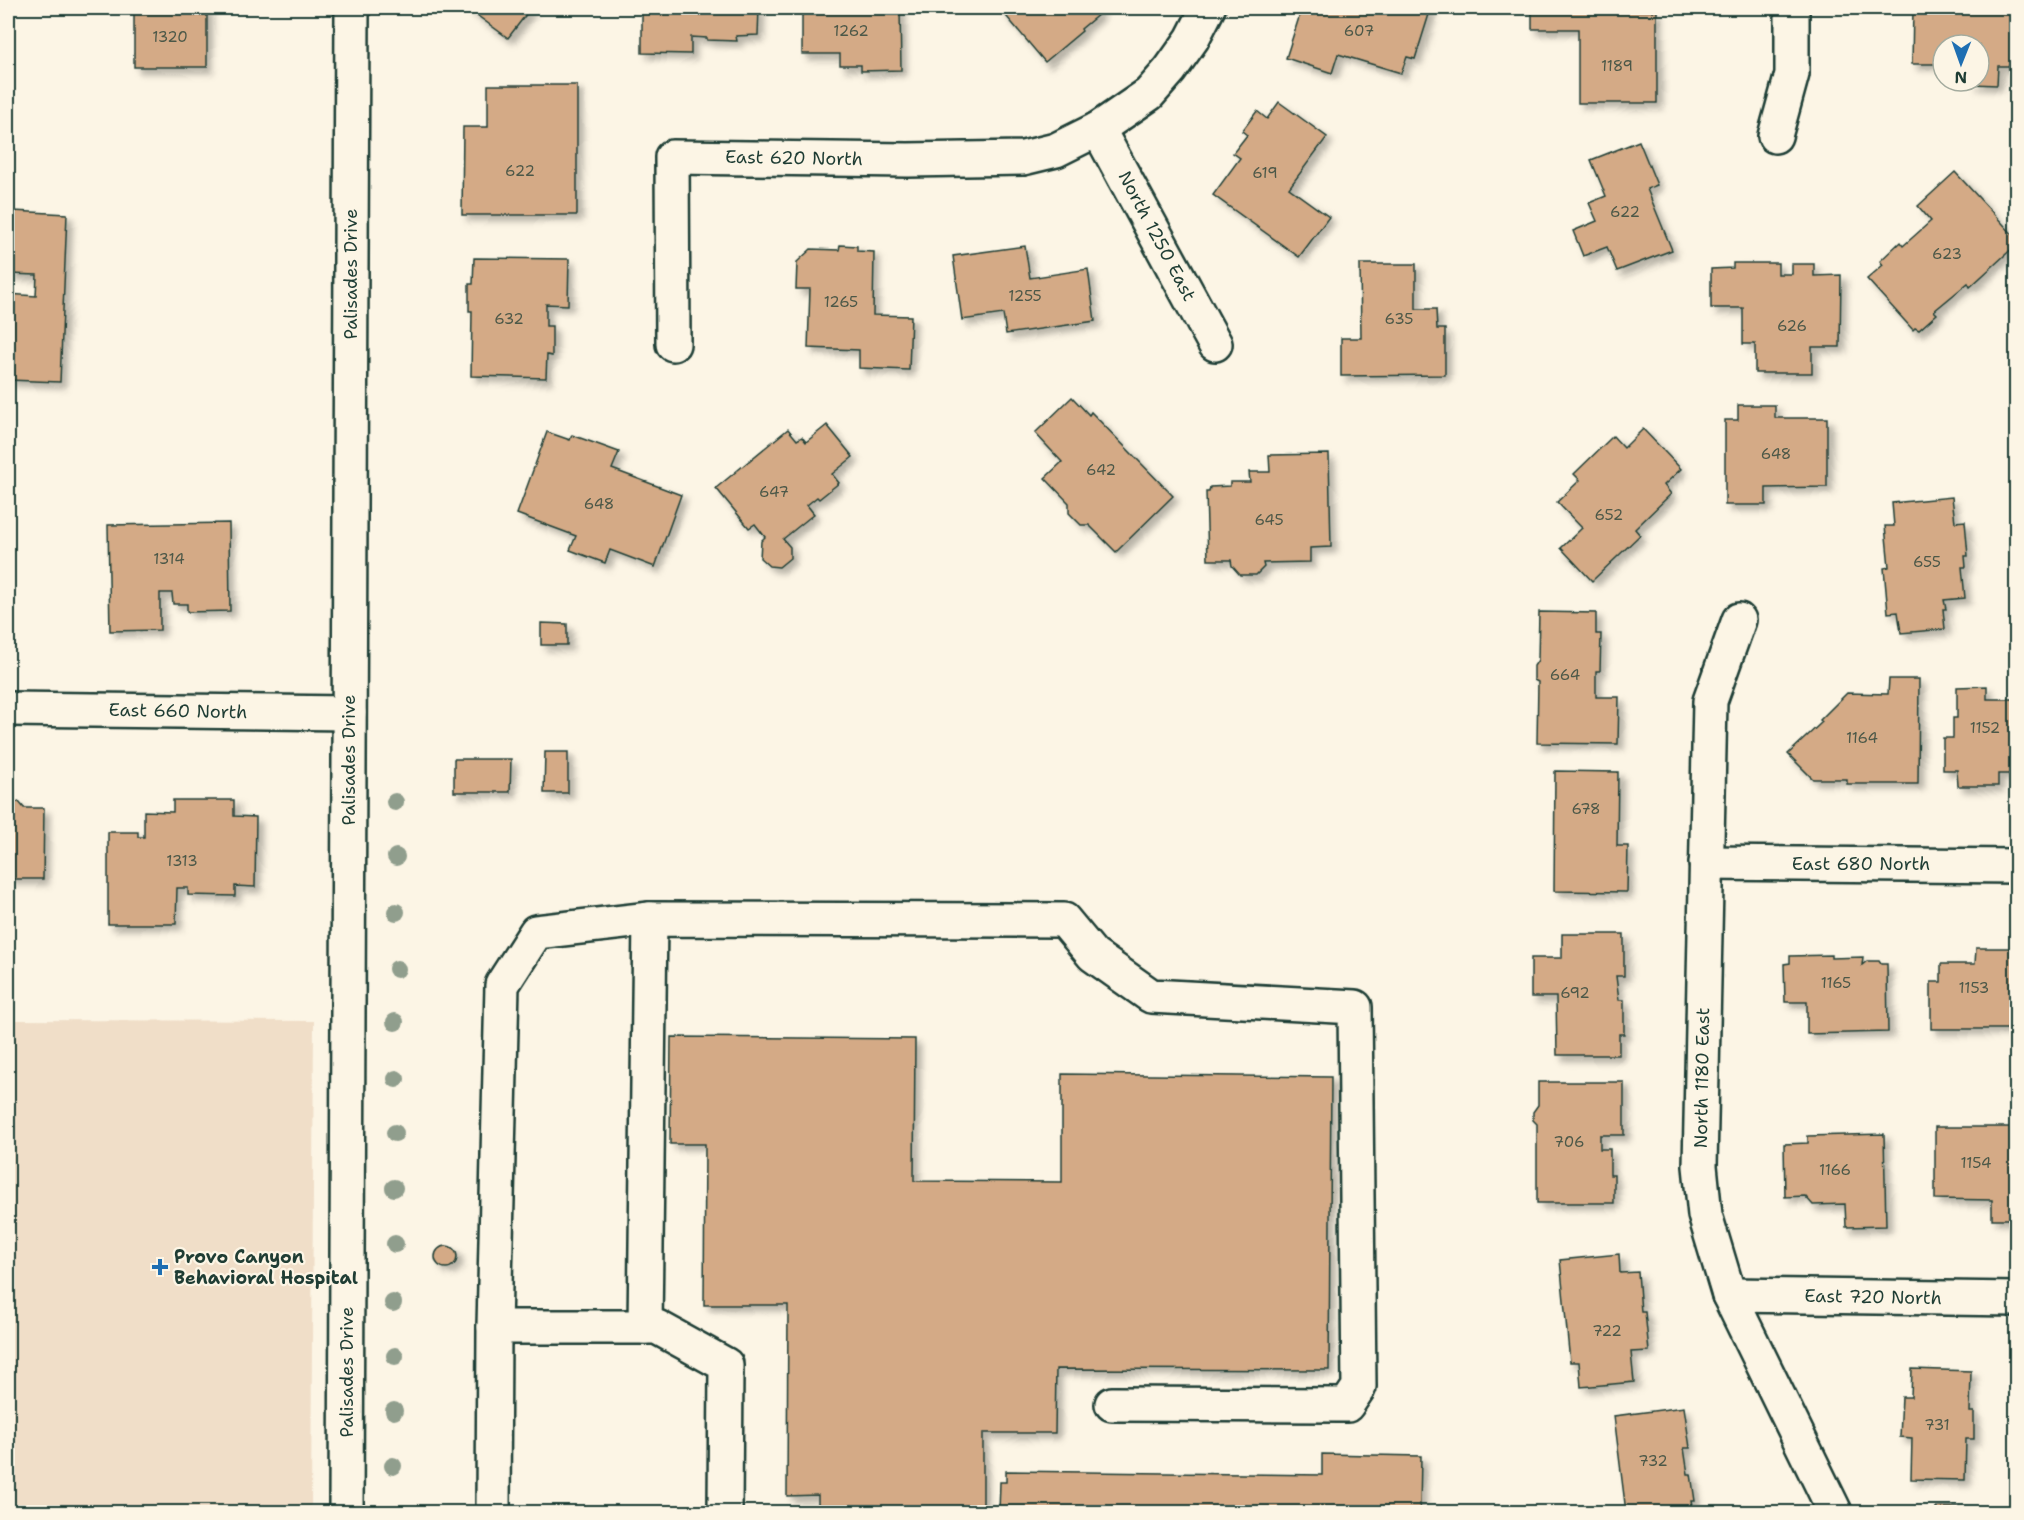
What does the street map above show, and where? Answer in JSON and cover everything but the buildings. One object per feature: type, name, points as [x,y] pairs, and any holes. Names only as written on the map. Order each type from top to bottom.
[{"type":"street","name":"Palisades Drive","points":[[346,1512],[352,8]]},
{"type":"street","points":[[1098,129],[1149,94],[1192,39],[1208,8]]},
{"type":"street","points":[[1775,136],[1792,74],[1792,8]]},
{"type":"street","name":"East 620 North","points":[[673,344],[672,157],[908,160],[1023,158],[1056,150],[1098,129]]},
{"type":"street","name":"North 1250 East","points":[[1098,129],[1215,345]]},
{"type":"street","name":"North 1180 East","points":[[1739,620],[1710,702],[1700,1166],[1705,1215],[1729,1295],[1835,1512]]},
{"type":"street","name":"East 660 North","points":[[8,709],[349,713]]},
{"type":"street","name":"East 680 North","points":[[1706,863],[2016,866]]},
{"type":"street","points":[[645,1327],[650,919]]},
{"type":"street","points":[[493,1512],[494,1327],[502,985],[536,932],[650,919],[1064,920],[1093,955],[1151,996],[1355,1007],[1359,1387],[1347,1404],[1112,1404]]},
{"type":"street","name":"East 720 North","points":[[1729,1295],[2016,1299]]},
{"type":"street","points":[[494,1327],[657,1327],[726,1365],[725,1512]]},
{"type":"shaded area","name":"Provo Canyon Behavioral Hospital","points":[[8,1020],[314,1021],[311,1512],[8,1512]]},
{"type":"place","name":"Provo Canyon Behavioral Hospital","points":[[160,1267]]}]
